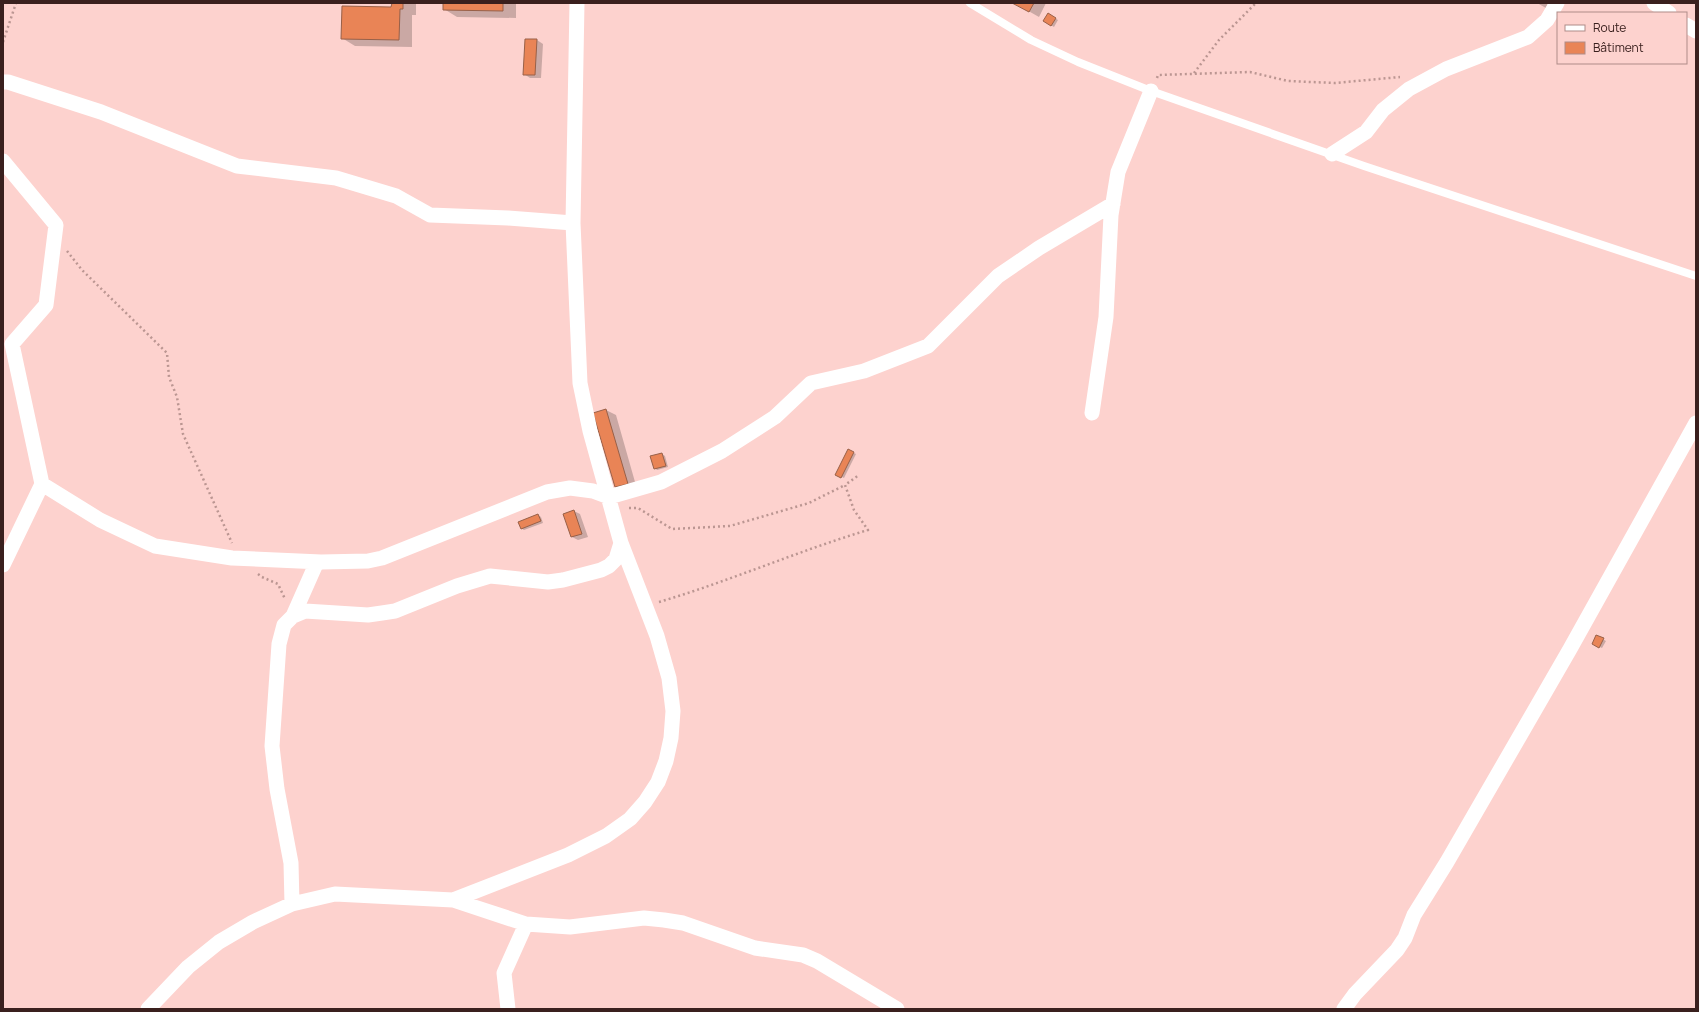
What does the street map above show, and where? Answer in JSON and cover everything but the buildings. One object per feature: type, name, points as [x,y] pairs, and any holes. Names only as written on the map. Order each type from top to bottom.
[{"type":"street","points":[[454,900],[568,855],[606,836],[630,819],[645,802],[658,782],[666,761],[672,738],[673,711],[669,678],[645,606],[621,544],[590,431],[580,384],[573,223],[577,3]]},
{"type":"street","points":[[1332,154],[1366,132],[1383,110],[1410,89],[1446,69],[1528,37],[1547,20],[1557,3]]},
{"type":"street","points":[[1687,26],[1696,31]]},
{"type":"street","points":[[3,82],[8,82],[101,112],[237,166],[336,178],[396,196],[430,215],[573,223]]},
{"type":"street","points":[[1092,413],[1106,317],[1113,204],[1118,172],[1151,92]]},
{"type":"street","points":[[3,161],[56,225],[46,305],[12,344],[42,484],[3,565]]},
{"type":"street","points":[[610,502],[661,482],[722,451],[775,418],[811,383],[864,371],[928,346],[998,276],[1039,248],[1113,204]]},
{"type":"street","points":[[1344,1009],[1355,994],[1397,950],[1405,938],[1414,915],[1447,862],[1570,649],[1696,423]]},
{"type":"street","points":[[42,484],[100,520],[155,546],[243,558],[321,562],[368,561],[382,558],[547,492],[570,488],[593,491],[610,502]]},
{"type":"street","points":[[293,616],[305,611],[368,615],[382,614],[395,611],[457,586],[490,576],[548,582],[563,580],[601,570],[609,566],[616,559],[621,544]]},
{"type":"street","points":[[292,904],[291,863],[277,789],[272,746],[279,644],[284,625],[293,616],[313,568],[321,562]]},
{"type":"street","points":[[148,1009],[188,967],[219,942],[254,922],[292,904],[335,894],[454,900],[526,924],[570,927],[644,918],[683,923],[755,948],[803,955],[817,961],[897,1009]]},
{"type":"street","points":[[508,1009],[504,973],[526,924]]},
{"type":"lane","points":[[970,3],[1031,40],[1078,62],[1151,92],[1364,166],[1696,276]]},
{"type":"path","points":[[3,42],[16,3]]},
{"type":"path","points":[[1194,73],[1219,40],[1256,3]]},
{"type":"path","points":[[1151,92],[1158,75],[1250,72],[1288,81],[1335,83],[1403,77]]},
{"type":"path","points":[[54,234],[82,270],[167,353],[169,377],[177,397],[183,434],[228,538],[243,558],[262,577],[278,584],[293,616]]},
{"type":"path","points":[[610,502],[638,508],[672,529],[730,526],[809,503],[845,485],[859,475]]},
{"type":"path","points":[[645,606],[757,570],[818,545],[868,530],[854,510],[845,485]]}]
